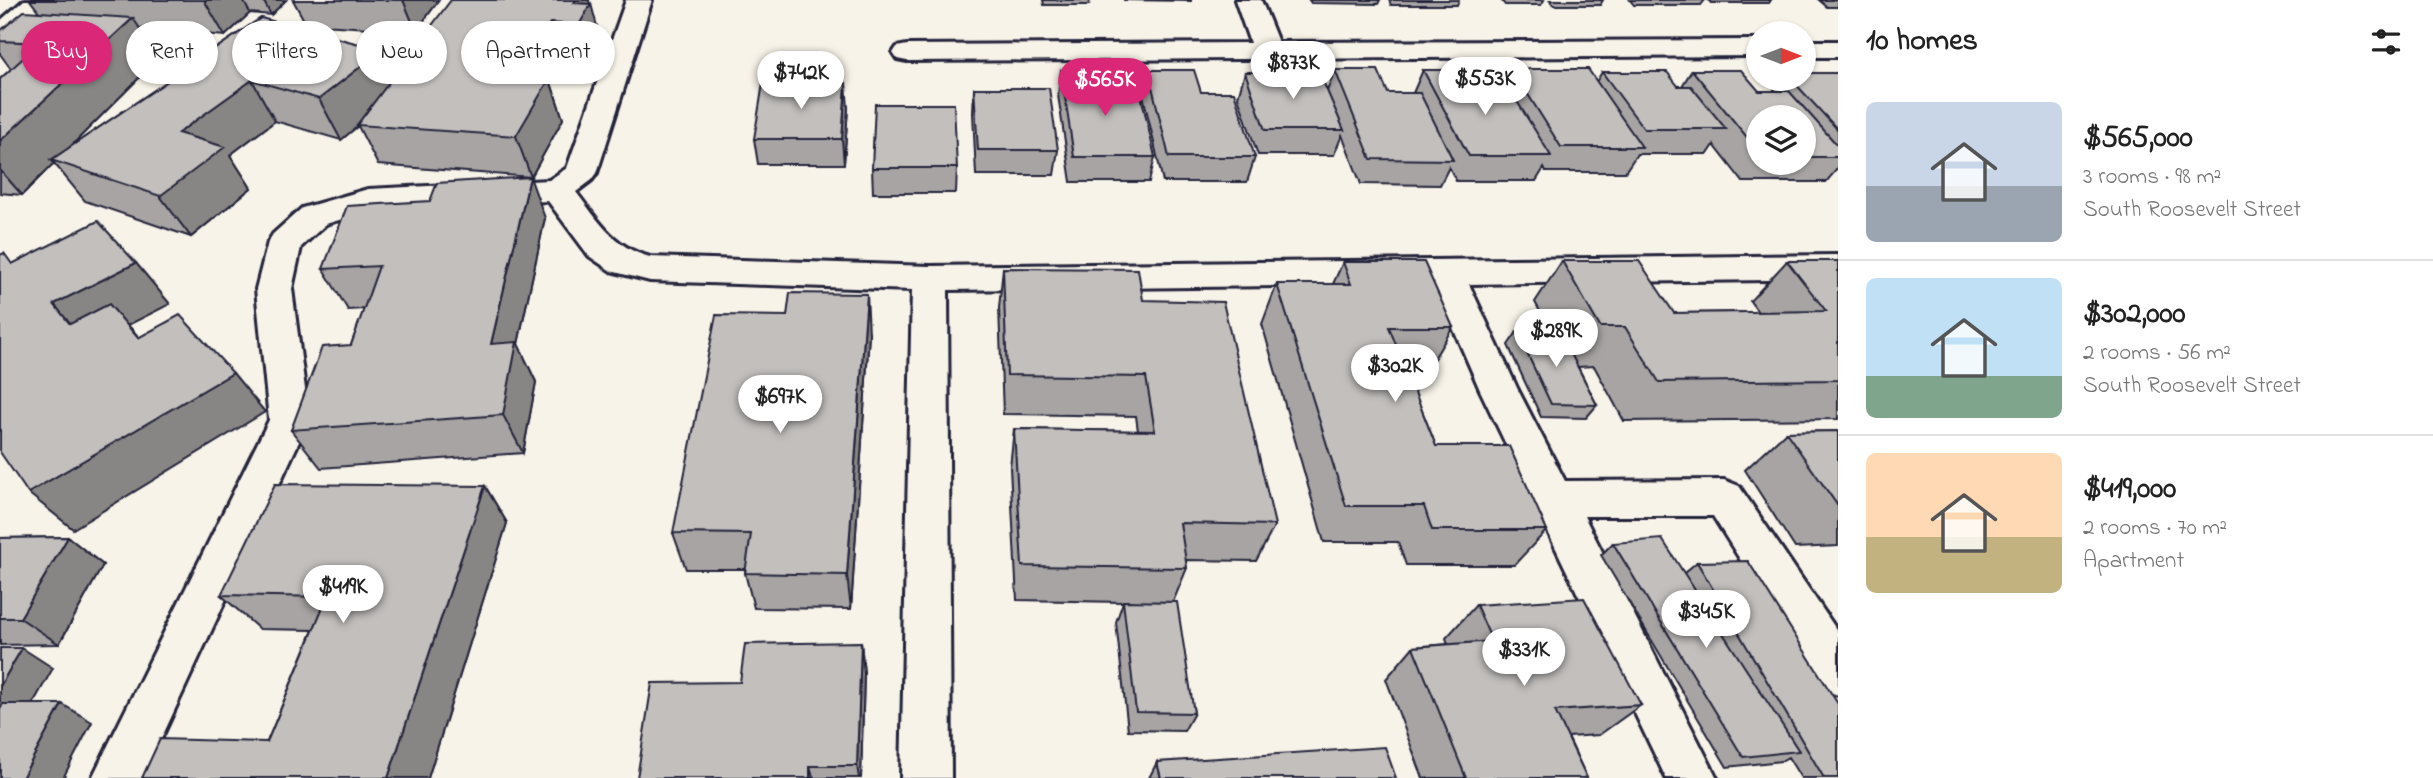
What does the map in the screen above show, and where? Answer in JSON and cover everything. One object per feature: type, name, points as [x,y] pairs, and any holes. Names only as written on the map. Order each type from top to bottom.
[{"type":"street","points":[[0,35],[40,0]]},
{"type":"street","points":[[117,778],[289,420],[274,289],[285,242],[314,216],[368,200],[557,190],[581,173],[639,0]]},
{"type":"street","points":[[1248,0],[1267,51]]},
{"type":"street","points":[[907,53],[1746,48]]},
{"type":"street","points":[[1816,49],[1838,50]]},
{"type":"street","points":[[557,190],[601,248],[623,262],[650,269],[930,278],[1838,267]]},
{"type":"street","points":[[1447,273],[1499,390],[1692,778]]},
{"type":"street","points":[[926,778],[930,278]]},
{"type":"street","points":[[1553,499],[1724,498],[1838,673]]},
{"type":"building","points":[[451,0],[576,0],[574,3],[591,4],[581,21],[461,21],[461,84],[546,84],[516,136],[357,125],[388,84],[447,84],[447,21],[435,21]]},
{"type":"building","points":[[24,11],[133,18],[126,21],[126,24],[112,37],[112,21],[21,21],[21,42],[0,41],[0,31]]},
{"type":"building","points":[[232,38],[232,84],[246,84],[178,133],[225,147],[160,196],[51,160],[163,84],[218,84],[218,47]]},
{"type":"building","points":[[342,39],[356,43],[356,70],[342,81]]},
{"type":"building","points":[[21,60],[21,84],[62,84],[0,141],[0,79]]},
{"type":"building","points":[[1512,69],[1588,69],[1642,147],[1561,147]]},
{"type":"building","points":[[1061,70],[1104,70],[1108,91],[1140,91],[1155,157],[1074,157]]},
{"type":"building","points":[[1148,70],[1194,70],[1201,92],[1234,92],[1255,157],[1169,157]]},
{"type":"building","points":[[1335,70],[1378,70],[1388,93],[1420,93],[1453,160],[1371,159]]},
{"type":"building","points":[[1423,70],[1469,70],[1481,90],[1510,90],[1551,156],[1469,156]]},
{"type":"building","points":[[1692,70],[1741,70],[1746,76],[1746,91],[1789,91],[1801,105],[1746,105],[1746,136]]},
{"type":"building","points":[[1245,72],[1319,72],[1344,130],[1265,130]]},
{"type":"building","points":[[1602,72],[1667,72],[1678,86],[1691,86],[1726,129],[1644,129]]},
{"type":"building","points":[[1816,73],[1838,73],[1838,130],[1802,91],[1816,91]]},
{"type":"building","points":[[763,83],[846,83],[842,139],[754,139]]},
{"type":"building","points":[[266,84],[338,84],[319,99]]},
{"type":"building","points":[[974,88],[1049,88],[1058,150],[978,150]]},
{"type":"building","points":[[875,104],[954,104],[957,168],[872,168]]},
{"type":"building","points":[[1816,121],[1838,146],[1838,157],[1816,157]]},
{"type":"building","points":[[530,177],[491,344],[517,342],[503,415],[291,430],[322,347],[351,345],[379,266],[323,269],[347,206],[430,201],[437,183]]},
{"type":"building","points":[[98,221],[136,263],[54,304],[70,324],[109,304],[138,338],[180,315],[233,373],[28,493],[0,452],[0,255],[4,253],[12,264]]},
{"type":"building","points":[[1562,261],[1639,261],[1674,313],[1826,311],[1787,261],[1838,261],[1838,380],[1659,382],[1625,327],[1600,327]]},
{"type":"building","points":[[1343,262],[1424,262],[1453,327],[1389,327],[1436,446],[1509,446],[1547,530],[1432,530],[1424,506],[1346,506],[1277,284],[1351,284]]},
{"type":"building","points":[[1003,268],[1138,269],[1143,300],[1223,302],[1275,525],[1180,523],[1187,568],[1022,566],[1014,429],[1155,431],[1146,377],[1007,375]]},
{"type":"building","points":[[790,293],[867,294],[847,575],[745,573],[751,534],[673,533],[716,315],[787,316]]},
{"type":"building","points":[[1517,332],[1560,332],[1597,405],[1551,404]]},
{"type":"building","points":[[1838,431],[1838,506],[1786,432]]},
{"type":"building","points":[[275,484],[485,486],[388,778],[142,778],[160,739],[267,742],[327,597],[221,595]]},
{"type":"building","points":[[68,537],[20,618],[0,618],[0,538]]},
{"type":"building","points":[[1662,539],[1799,751],[1743,757],[1613,543]]},
{"type":"building","points":[[1748,561],[1838,704],[1838,778],[1824,778],[1697,562]]},
{"type":"building","points":[[1584,598],[1641,705],[1555,711],[1587,778],[1466,778],[1413,647],[1492,641],[1476,605]]},
{"type":"building","points":[[1123,601],[1177,602],[1194,713],[1136,712]]},
{"type":"building","points":[[861,642],[857,766],[810,766],[810,778],[637,778],[652,683],[740,682],[745,644]]},
{"type":"building","points":[[0,648],[22,648],[0,686]]},
{"type":"building","points":[[3,704],[62,704],[22,778],[0,778],[0,709]]},
{"type":"building","points":[[1385,747],[1396,778],[1161,778],[1157,762]]}]
